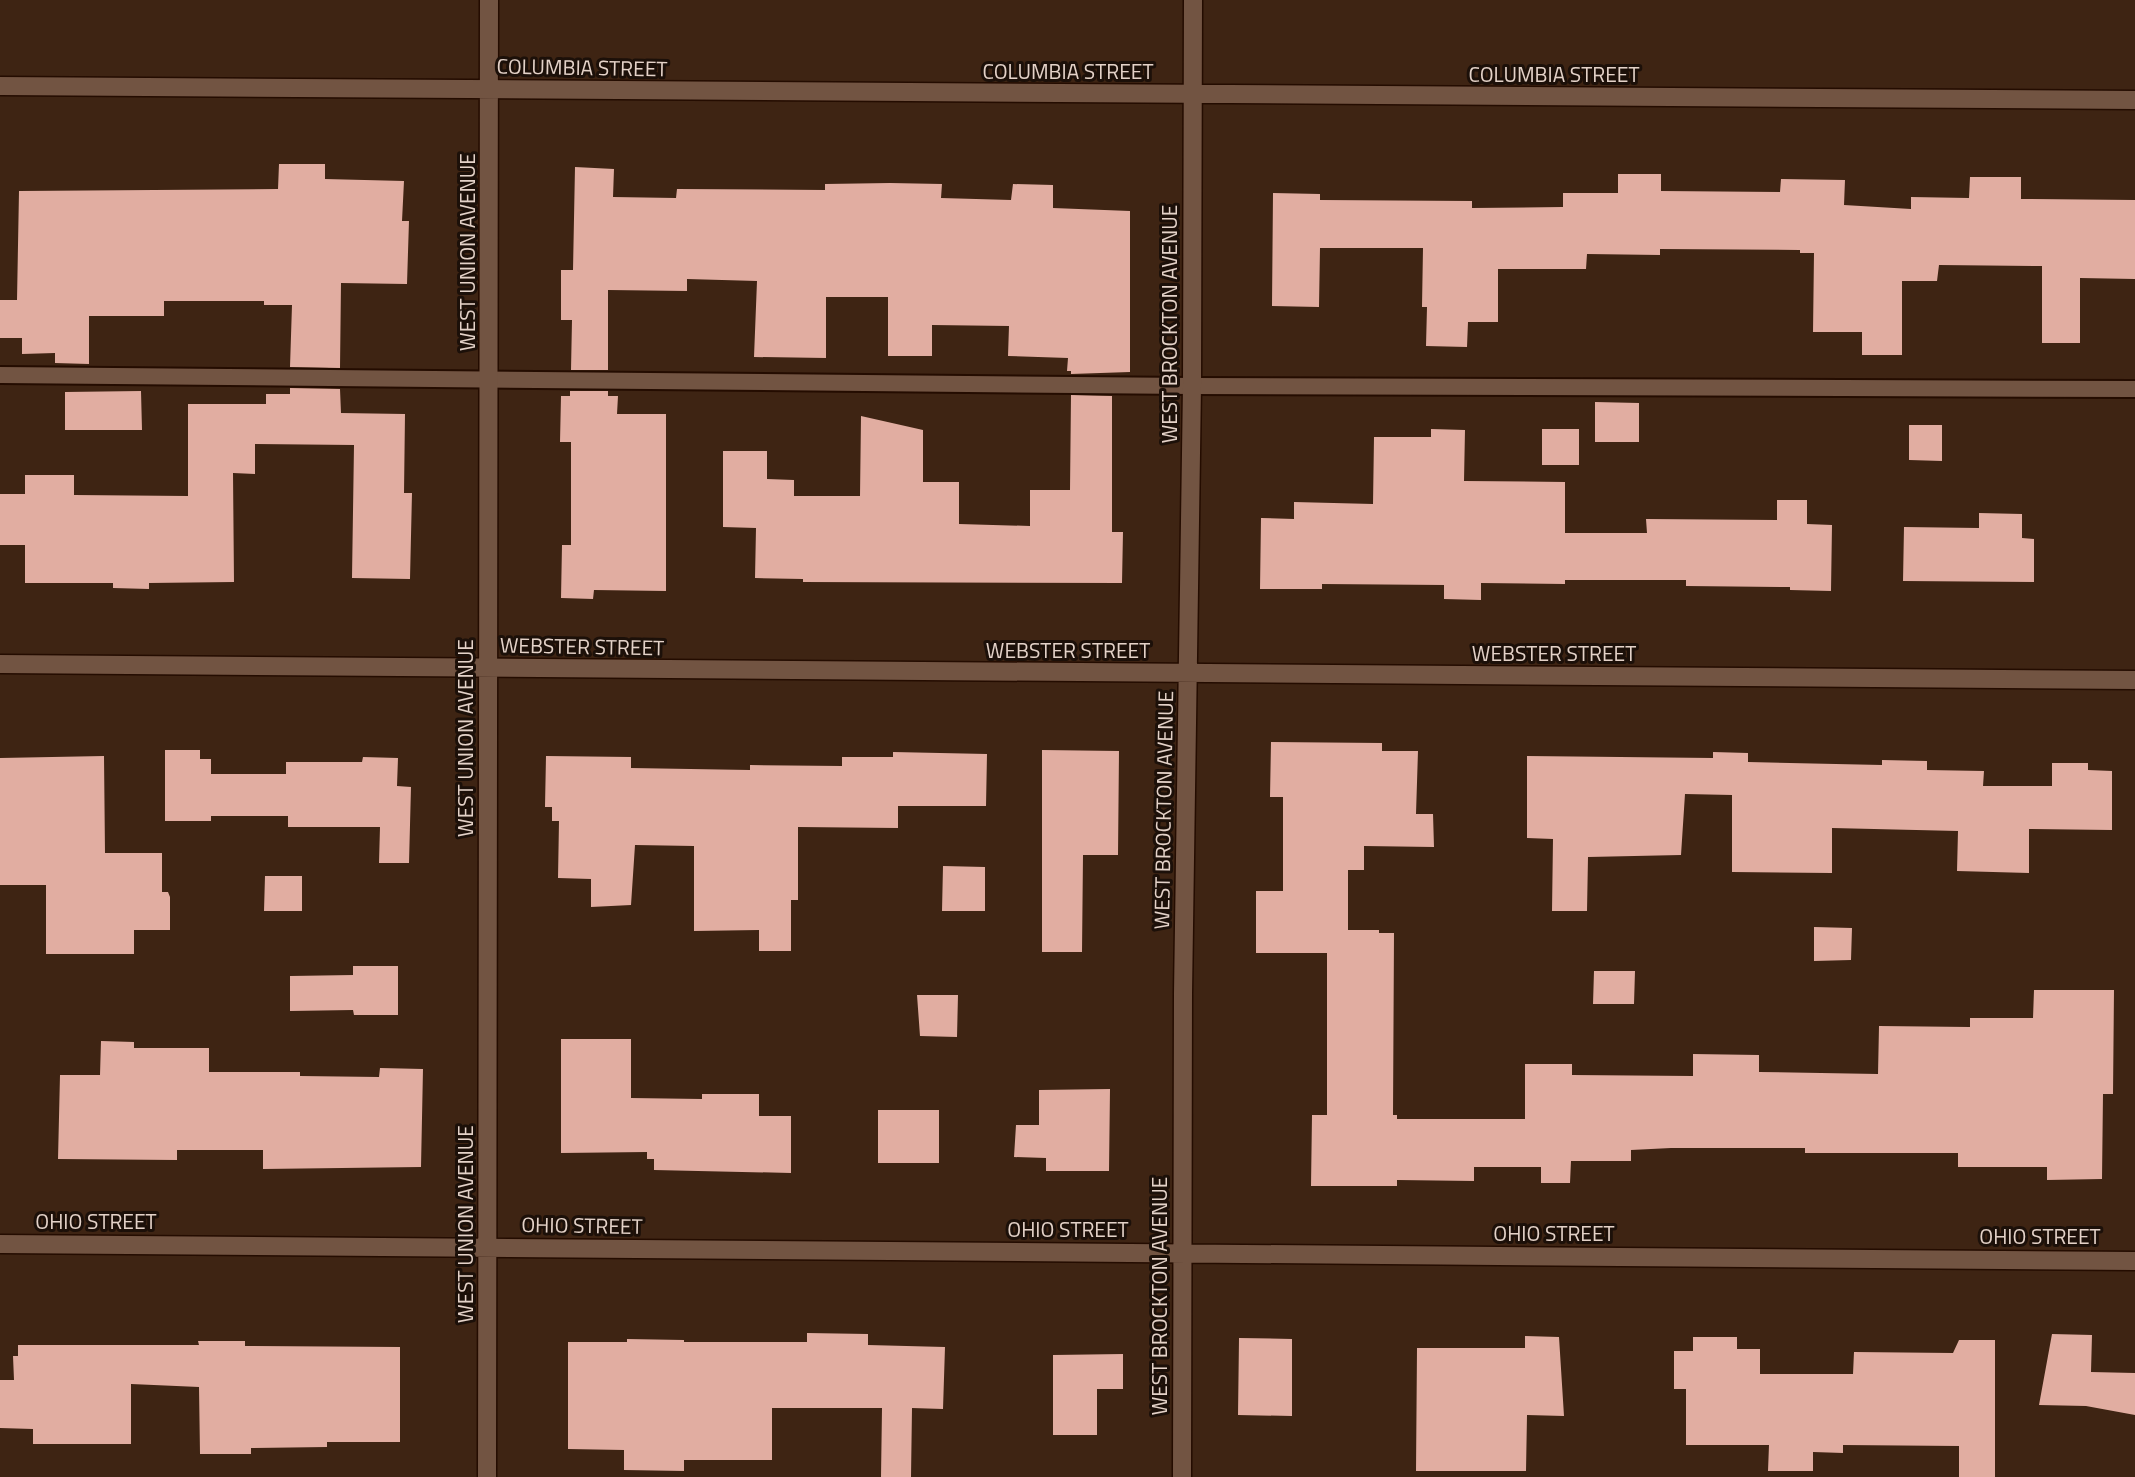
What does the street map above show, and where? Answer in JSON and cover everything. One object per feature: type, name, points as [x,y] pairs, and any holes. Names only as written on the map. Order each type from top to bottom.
[{"type":"street","name":"WEST UNION AVENUE","points":[[488,1477],[491,89],[489,0]]},
{"type":"street","name":"WEST BROCKTON AVENUE","points":[[1182,1477],[1183,993],[1192,386],[1193,0]]},
{"type":"street","name":"COLUMBIA STREET","points":[[0,86],[2135,100]]},
{"type":"street","name":"WEBSTER STREET","points":[[0,664],[2135,680]]},
{"type":"street","name":"OHIO STREET","points":[[0,1244],[2135,1261]]},
{"type":"lane","points":[[0,375],[1192,386],[2135,389]]},
{"type":"building","points":[[279,164],[325,164],[325,179],[404,181],[402,221],[409,221],[407,284],[341,283],[340,368],[290,367],[292,305],[264,305],[264,301],[164,301],[164,316],[89,316],[89,364],[55,363],[55,353],[22,354],[22,338],[0,338],[0,300],[17,300],[19,191],[278,189]]},
{"type":"building","points":[[575,167],[614,169],[613,197],[676,198],[677,189],[825,190],[825,184],[890,183],[942,184],[941,198],[1011,200],[1013,184],[1053,185],[1053,208],[1130,211],[1130,372],[1071,374],[1071,371],[1067,371],[1068,358],[1008,356],[1009,326],[932,325],[932,356],[888,356],[888,297],[826,297],[826,358],[754,357],[757,281],[687,279],[687,291],[608,290],[608,370],[571,370],[572,320],[561,320],[561,270],[573,270]]},
{"type":"building","points":[[1618,174],[1661,174],[1661,191],[1780,192],[1781,179],[1845,180],[1844,205],[1911,209],[1911,197],[1969,198],[1970,177],[2021,177],[2021,199],[2135,200],[2135,279],[2080,278],[2080,343],[2042,343],[2042,266],[1939,265],[1937,281],[1902,281],[1902,355],[1862,355],[1862,332],[1813,332],[1814,253],[1800,253],[1800,250],[1660,249],[1660,255],[1587,254],[1586,269],[1498,269],[1498,322],[1468,322],[1467,347],[1426,346],[1427,307],[1422,307],[1423,248],[1320,248],[1319,307],[1272,306],[1273,193],[1320,194],[1320,200],[1472,201],[1472,208],[1563,207],[1563,193],[1618,193]]},
{"type":"building","points":[[290,388],[340,389],[341,413],[405,414],[404,493],[412,493],[410,579],[352,578],[354,445],[255,444],[255,474],[233,473],[234,582],[149,583],[149,589],[113,588],[113,583],[25,583],[25,545],[0,545],[0,494],[25,494],[25,475],[74,475],[74,495],[188,496],[188,404],[266,404],[266,394],[290,394]]},
{"type":"building","points":[[141,391],[142,430],[65,430],[65,392]]},
{"type":"building","points":[[570,391],[608,391],[608,396],[618,396],[617,414],[666,414],[666,591],[594,590],[593,599],[561,598],[562,545],[571,545],[571,442],[560,442],[561,396],[570,396]]},
{"type":"building","points":[[1071,395],[1112,396],[1112,532],[1123,532],[1122,583],[803,582],[803,579],[755,578],[756,528],[723,527],[723,451],[767,451],[767,479],[794,480],[794,496],[860,496],[861,416],[923,430],[923,482],[959,482],[959,524],[1030,526],[1030,490],[1070,490]]},
{"type":"building","points":[[1595,402],[1639,403],[1639,442],[1595,442]]},
{"type":"building","points":[[1909,425],[1942,425],[1942,461],[1909,460]]},
{"type":"building","points":[[1431,429],[1465,430],[1464,481],[1565,482],[1565,533],[1647,533],[1646,519],[1777,520],[1777,500],[1807,500],[1807,524],[1832,525],[1831,591],[1790,590],[1790,587],[1686,586],[1686,580],[1565,580],[1565,584],[1481,583],[1481,600],[1444,599],[1444,585],[1322,584],[1322,589],[1260,589],[1261,518],[1294,519],[1294,502],[1373,504],[1374,437],[1431,437]]},
{"type":"building","points":[[1542,429],[1579,429],[1579,465],[1542,465]]},
{"type":"building","points":[[1979,513],[2022,514],[2022,538],[2034,539],[2034,582],[1903,581],[1904,527],[1979,528]]},
{"type":"building","points":[[1271,742],[1382,743],[1382,751],[1418,751],[1416,814],[1433,814],[1434,847],[1364,846],[1364,870],[1348,870],[1348,930],[1379,930],[1379,933],[1394,933],[1393,1115],[1397,1115],[1397,1119],[1525,1119],[1525,1064],[1572,1064],[1572,1075],[1693,1076],[1693,1054],[1759,1055],[1759,1072],[1878,1074],[1879,1026],[1970,1027],[1970,1018],[2033,1018],[2034,990],[2114,990],[2113,1094],[2103,1094],[2102,1179],[2047,1180],[2047,1167],[1958,1167],[1958,1153],[1805,1153],[1805,1148],[1671,1148],[1631,1150],[1631,1161],[1571,1161],[1570,1183],[1541,1183],[1541,1167],[1474,1167],[1474,1181],[1397,1180],[1397,1186],[1311,1186],[1312,1115],[1327,1115],[1327,953],[1256,953],[1256,891],[1283,891],[1283,797],[1270,797]]},
{"type":"building","points":[[165,750],[200,750],[200,759],[211,759],[211,774],[286,774],[286,762],[362,762],[363,757],[398,758],[397,786],[411,787],[409,863],[379,863],[380,827],[288,827],[288,816],[211,816],[211,821],[165,821]]},
{"type":"building","points":[[1042,750],[1119,751],[1118,855],[1083,855],[1082,952],[1042,952]]},
{"type":"building","points":[[893,752],[987,754],[986,806],[898,806],[898,828],[798,827],[798,900],[791,900],[791,951],[759,951],[759,930],[694,931],[694,846],[635,845],[631,905],[591,907],[591,879],[558,878],[559,821],[552,821],[552,807],[545,807],[546,756],[631,757],[631,768],[750,770],[750,765],[842,766],[842,757],[893,757]]},
{"type":"building","points":[[1713,752],[1748,753],[1748,762],[1882,765],[1882,760],[1927,761],[1927,770],[1984,771],[1983,786],[2052,786],[2052,763],[2088,763],[2088,770],[2112,771],[2112,830],[2029,829],[2029,873],[1957,871],[1958,831],[1832,828],[1832,873],[1732,872],[1732,795],[1685,794],[1681,855],[1588,857],[1587,911],[1552,911],[1553,839],[1527,838],[1527,756],[1713,758]]},
{"type":"building","points":[[104,756],[105,853],[162,853],[162,892],[168,892],[170,897],[170,930],[134,930],[134,954],[46,954],[46,885],[0,885],[0,758]]},
{"type":"building","points":[[943,866],[985,867],[985,911],[942,911]]},
{"type":"building","points":[[265,876],[302,876],[302,911],[264,911]]},
{"type":"building","points":[[1814,927],[1852,928],[1851,960],[1814,961]]},
{"type":"building","points":[[353,966],[398,966],[398,1015],[354,1015],[353,1010],[290,1011],[290,976],[353,975]]},
{"type":"building","points":[[1594,971],[1635,971],[1634,1004],[1593,1004]]},
{"type":"building","points":[[917,995],[958,995],[957,1037],[920,1036]]},
{"type":"building","points":[[561,1039],[631,1039],[631,1098],[702,1099],[702,1094],[759,1094],[759,1116],[791,1116],[791,1173],[654,1170],[654,1159],[647,1159],[647,1152],[561,1153]]},
{"type":"building","points":[[101,1041],[134,1042],[134,1048],[209,1048],[209,1072],[300,1072],[300,1076],[379,1077],[380,1068],[423,1069],[421,1167],[263,1169],[263,1150],[177,1150],[177,1160],[58,1159],[60,1075],[100,1075]]},
{"type":"building","points":[[1110,1089],[1109,1171],[1046,1171],[1046,1158],[1014,1157],[1016,1125],[1039,1125],[1039,1090]]},
{"type":"building","points":[[878,1110],[939,1110],[939,1163],[878,1163]]},
{"type":"building","points":[[807,1333],[868,1334],[868,1345],[945,1347],[943,1409],[912,1408],[911,1477],[881,1477],[882,1408],[772,1408],[772,1460],[684,1460],[684,1471],[624,1470],[624,1450],[568,1449],[568,1342],[627,1342],[627,1339],[684,1340],[684,1342],[807,1342]]},
{"type":"building","points":[[2052,1334],[2092,1335],[2091,1372],[2135,1373],[2135,1415],[2086,1406],[2039,1405]]},
{"type":"building","points":[[1525,1336],[1559,1337],[1564,1416],[1527,1415],[1526,1471],[1416,1471],[1417,1348],[1525,1348]]},
{"type":"building","points":[[1693,1337],[1737,1337],[1737,1349],[1760,1349],[1760,1374],[1853,1374],[1854,1352],[1953,1353],[1959,1340],[1995,1340],[1995,1477],[1959,1477],[1959,1446],[1843,1445],[1843,1453],[1813,1452],[1813,1471],[1768,1471],[1769,1445],[1686,1445],[1686,1389],[1674,1389],[1674,1351],[1693,1351]]},
{"type":"building","points":[[1239,1338],[1292,1339],[1292,1416],[1238,1415]]},
{"type":"building","points":[[198,1341],[245,1341],[245,1346],[400,1347],[400,1442],[327,1442],[327,1447],[251,1448],[251,1454],[200,1454],[199,1387],[131,1384],[131,1444],[33,1444],[33,1429],[0,1428],[0,1380],[14,1380],[13,1356],[18,1356],[18,1345],[199,1345]]},
{"type":"building","points":[[1123,1354],[1123,1389],[1097,1389],[1097,1435],[1053,1435],[1053,1355]]}]
